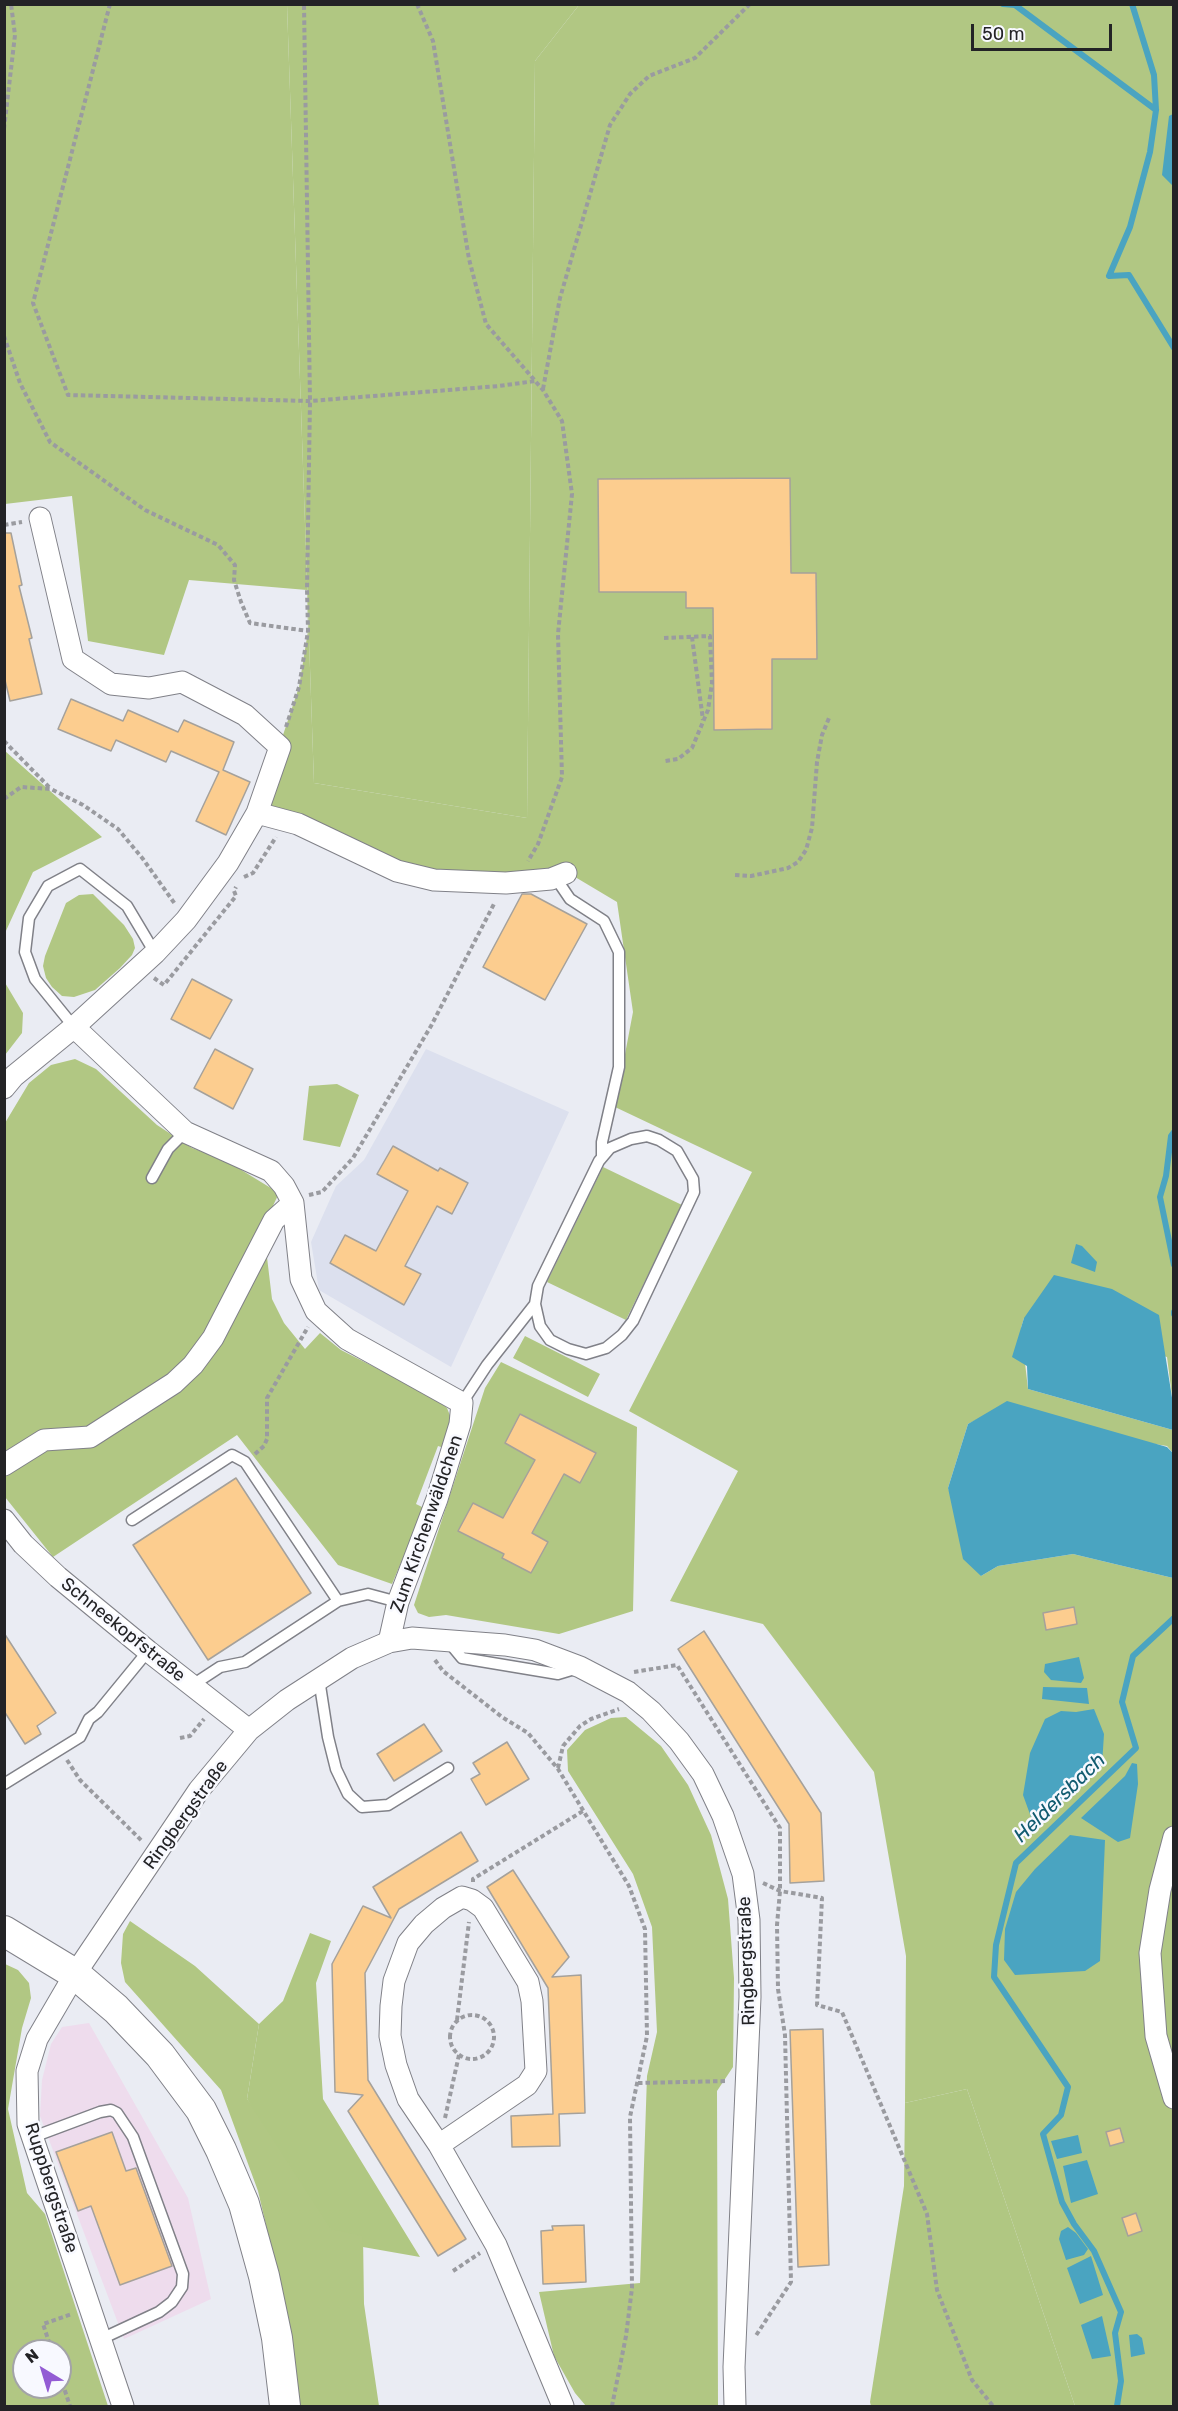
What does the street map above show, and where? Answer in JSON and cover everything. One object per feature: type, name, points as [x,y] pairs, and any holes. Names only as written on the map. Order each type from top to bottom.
[{"type":"street","points":[[4,1088],[14,1076],[74,1027],[186,920],[228,863],[257,813],[280,747],[245,715],[182,682],[148,688],[111,684],[73,659],[40,518]]},
{"type":"street","points":[[257,813],[298,824],[397,871],[434,880],[513,882],[561,875]]},
{"type":"street","points":[[74,1027],[185,1132],[271,1171],[284,1186],[293,1203],[301,1279],[316,1311],[347,1339],[462,1403]]},
{"type":"street","points":[[4,1465],[44,1440],[90,1437],[174,1383],[193,1365],[213,1338],[274,1220],[293,1203]]},
{"type":"street","name":"Zum Kirchenwäldchen","points":[[389,1642],[398,1602],[437,1499],[460,1424],[462,1403]]},
{"type":"street","name":"Schneekopfstraße","points":[[4,1520],[23,1544],[58,1577],[148,1652],[217,1703],[249,1730]]},
{"type":"street","name":"Ringbergstraße","points":[[75,1974],[199,1790],[249,1730],[287,1700],[352,1658],[389,1642],[412,1638],[505,1645],[535,1650],[580,1667],[628,1692],[679,1741],[703,1774],[723,1816],[743,1874],[749,1920],[750,1997],[734,2367],[735,2406]]},
{"type":"street","points":[[1173,1837],[1160,1890],[1150,1953],[1156,2036],[1173,2098]]},
{"type":"street","points":[[439,2145],[527,2085],[536,2072],[532,2001],[528,1982],[483,1908],[472,1900],[462,1897],[430,1919],[408,1943],[394,1981],[390,2036],[396,2065],[408,2099],[439,2145],[496,2245],[563,2406]]},
{"type":"street","points":[[4,1931],[75,1974],[116,2009],[160,2055],[201,2110],[244,2204],[264,2276],[277,2338],[285,2406]]},
{"type":"street","name":"Ruppbergstraße","points":[[75,1974],[37,2039],[27,2071],[28,2124],[123,2406]]},
{"type":"lane","points":[[74,1027],[35,979],[25,952],[29,918],[48,886],[80,869],[127,906],[154,953]]},
{"type":"lane","points":[[561,875],[570,899],[604,921],[619,952],[619,1067],[602,1142],[602,1157]]},
{"type":"lane","points":[[152,1178],[168,1149],[185,1132]]},
{"type":"lane","points":[[647,1136],[677,1151],[693,1179],[694,1192],[633,1321],[622,1335],[606,1348],[586,1353],[568,1349],[550,1340],[540,1326],[535,1304],[538,1286],[602,1157],[610,1148],[631,1139],[647,1136]]},
{"type":"lane","points":[[462,1403],[487,1365],[535,1304]]},
{"type":"lane","points":[[132,1520],[232,1455],[245,1462],[338,1600]]},
{"type":"lane","points":[[191,1686],[220,1667],[245,1662],[338,1600],[368,1594],[398,1602]]},
{"type":"lane","points":[[4,1784],[80,1737],[89,1719],[98,1712],[148,1652]]},
{"type":"lane","points":[[319,1679],[328,1737],[336,1769],[348,1794],[362,1807],[388,1805],[448,1768]]},
{"type":"lane","points":[[33,2137],[100,2112],[111,2110],[117,2113],[133,2138],[183,2274],[182,2287],[172,2302],[159,2312],[100,2339]]},
{"type":"path","points":[[4,129],[15,35],[11,4]]},
{"type":"path","points":[[110,4],[33,303],[68,395],[310,401],[499,386],[536,380]]},
{"type":"path","points":[[280,747],[299,687],[308,631],[310,401],[304,4]]},
{"type":"path","points":[[293,1203],[303,1197],[322,1192],[353,1158],[513,882],[538,844],[562,777],[558,634],[572,494],[562,421],[536,380],[486,324],[469,259],[433,41],[417,4]]},
{"type":"path","points":[[543,390],[560,298],[610,125],[630,94],[649,76],[695,58],[750,4]]},
{"type":"path","points":[[4,336],[20,383],[50,442],[145,510],[218,545],[235,565],[234,580],[250,622],[308,631]]},
{"type":"path","points":[[664,638],[710,636],[712,683],[708,710],[692,748],[678,759],[665,760]]},
{"type":"path","points":[[692,637],[703,721]]},
{"type":"path","points":[[735,875],[751,876],[788,868],[798,862],[806,850],[812,828],[817,762],[822,735],[830,718]]},
{"type":"path","points":[[4,741],[51,789],[83,806],[118,829],[143,859],[186,920]]},
{"type":"path","points":[[4,799],[21,787],[51,789]]},
{"type":"path","points":[[245,1462],[264,1446],[267,1439],[267,1398],[303,1338],[316,1311]]},
{"type":"path","points":[[443,1640],[435,1660],[443,1671],[502,1718],[528,1733],[558,1769],[630,1886],[645,1929],[647,2036],[630,2117],[632,2288],[626,2336],[612,2406]]},
{"type":"path","points":[[558,1769],[563,1746],[580,1726],[591,1719],[639,1701]]},
{"type":"path","points":[[180,1738],[190,1736],[217,1703]]},
{"type":"path","points":[[61,1749],[80,1780],[156,1855]]},
{"type":"path","points":[[743,1874],[780,1891],[822,1898],[818,2005],[842,2012],[927,2214],[937,2290],[972,2380],[993,2406]]},
{"type":"path","points":[[472,2014],[486,2019],[494,2032],[489,2052],[476,2059],[459,2055],[449,2040],[452,2025],[457,2020],[472,2014]]},
{"type":"path","points":[[439,2145],[459,2055]]},
{"type":"path","points":[[638,2083],[747,2081]]},
{"type":"path","points":[[453,2271],[487,2247],[496,2245]]},
{"type":"path","points":[[48,2339],[43,2324],[90,2307]]},
{"type":"shaded area","points":[[426,1049],[569,1112],[451,1367],[319,1290],[311,1242],[336,1186],[364,1160]]},
{"type":"shaded area","points":[[89,2023],[188,2198],[211,2299],[124,2339],[40,2116],[42,2080],[51,2044],[62,2027]]},
{"type":"green space","points":[[4,5],[287,5],[314,783],[527,818],[535,61],[579,5],[1173,5],[1173,1404],[1167,1357],[1024,1318],[1021,1328],[1028,1389],[1173,1430],[1173,1453],[1167,1446],[984,1416],[968,1424],[948,1488],[981,1576],[998,1566],[1073,1554],[1173,1578],[1173,2406],[1075,2406],[967,2089],[905,2103],[906,1956],[874,1772],[763,1624],[670,1601],[738,1471],[629,1411],[752,1172],[615,1107],[633,1012],[617,902],[560,868],[434,880],[257,813],[299,687],[308,631],[307,590],[189,580],[164,655],[88,641],[72,496],[5,504]]},
{"type":"green space","points":[[287,5],[579,5],[535,61],[527,818],[314,783]]},
{"type":"green space","points":[[5,751],[102,837],[33,872],[5,933]]},
{"type":"green space","points":[[93,894],[124,925],[133,939],[135,948],[120,968],[95,990],[74,997],[62,996],[46,978],[43,966],[45,956],[66,903],[79,895]]},
{"type":"green space","points":[[4,981],[23,1013],[22,1033],[5,1055]]},
{"type":"green space","points":[[75,1059],[96,1069],[157,1125],[192,1148],[225,1160],[279,1193],[257,1240],[266,1249],[272,1299],[284,1323],[305,1349],[320,1333],[341,1350],[435,1398],[447,1408],[455,1428],[447,1449],[438,1446],[416,1504],[424,1508],[392,1584],[338,1565],[237,1435],[53,1557],[5,1497],[5,1123],[29,1083],[51,1065]]},
{"type":"green space","points":[[337,1084],[359,1095],[340,1147],[303,1140],[309,1086]]},
{"type":"green space","points":[[603,1167],[682,1205],[626,1320],[547,1282]]},
{"type":"green space","points":[[525,1336],[600,1374],[588,1397],[513,1358]]},
{"type":"green space","points":[[501,1362],[637,1427],[633,1611],[559,1634],[446,1615],[429,1617],[418,1613],[414,1605],[485,1388]]},
{"type":"green space","points":[[626,1717],[661,1746],[688,1785],[711,1835],[728,1899],[734,1978],[733,2067],[717,2091],[718,2406],[586,2406],[575,2393],[554,2356],[539,2292],[640,2283],[647,2076],[657,2032],[652,1927],[633,1874],[568,1771],[567,1750],[585,1730],[611,1718]]},
{"type":"green space","points":[[1173,1837],[1173,2067],[1156,2036],[1160,1890]]},
{"type":"green space","points":[[130,1921],[195,1966],[259,2024],[247,2099],[363,2236],[364,2304],[379,2406],[300,2406],[290,2327],[258,2191],[221,2090],[125,1982],[121,1963],[123,1934]]},
{"type":"green space","points":[[310,1933],[331,1941],[316,1983],[323,2099],[420,2257],[363,2247],[362,2236],[331,2229],[247,2099],[259,2024],[283,2001]]},
{"type":"green space","points":[[5,1964],[18,1970],[29,1983],[31,1998],[22,2028],[8,2109],[27,2193],[45,2214],[108,2406],[5,2406]]},
{"type":"green space","points":[[967,2089],[1075,2406],[871,2406],[904,2186],[905,2103]]},
{"type":"water","points":[[1174,114],[1173,186],[1162,175],[1169,116]]},
{"type":"water","points":[[1076,1244],[1082,1246],[1097,1262],[1095,1272],[1071,1263]]},
{"type":"water","points":[[1054,1275],[1112,1289],[1159,1315],[1173,1404],[1173,1430],[1028,1389],[1027,1366],[1012,1357],[1024,1318]]},
{"type":"water","points":[[1007,1401],[1167,1447],[1173,1453],[1173,1578],[1073,1554],[998,1566],[981,1576],[963,1559],[948,1488],[968,1424]]},
{"type":"water","points":[[1079,1657],[1084,1678],[1081,1683],[1051,1680],[1044,1672],[1045,1664]]},
{"type":"water","points":[[1043,1687],[1087,1688],[1089,1704],[1042,1699]]},
{"type":"water","points":[[1094,1709],[1104,1734],[1102,1765],[1046,1814],[1031,1817],[1023,1795],[1030,1753],[1045,1719],[1061,1711],[1076,1712]]},
{"type":"water","points":[[1132,1763],[1137,1764],[1138,1784],[1130,1838],[1118,1842],[1081,1818],[1125,1776]]},
{"type":"water","points":[[1070,1835],[1105,1840],[1100,1961],[1085,1971],[1015,1975],[1004,1960],[1005,1929],[1016,1892],[1035,1869]]},
{"type":"water","points":[[1078,2135],[1082,2153],[1057,2159],[1051,2141]]},
{"type":"water","points":[[1087,2160],[1098,2194],[1071,2203],[1063,2166]]},
{"type":"water","points":[[1068,2227],[1076,2233],[1088,2249],[1084,2255],[1066,2260],[1059,2239],[1061,2231]]},
{"type":"water","points":[[1091,2256],[1103,2295],[1080,2304],[1067,2268]]},
{"type":"water","points":[[1102,2316],[1111,2356],[1092,2359],[1081,2325]]},
{"type":"water","points":[[1137,2334],[1142,2338],[1145,2354],[1131,2357],[1129,2335]]},
{"type":"building","points":[[790,478],[791,573],[816,573],[817,659],[772,659],[772,729],[714,730],[713,608],[686,608],[686,592],[599,592],[598,479]]},
{"type":"building","points":[[4,533],[11,533],[22,585],[19,586],[32,638],[29,639],[42,694],[10,701],[4,676]]},
{"type":"building","points":[[71,699],[123,721],[128,710],[178,732],[184,720],[234,742],[223,770],[250,782],[226,835],[196,821],[219,772],[171,751],[166,762],[116,740],[111,751],[58,729]]},
{"type":"building","points":[[522,894],[531,894],[587,924],[545,1000],[483,967]]},
{"type":"building","points":[[192,979],[232,1000],[210,1039],[171,1019]]},
{"type":"building","points":[[215,1049],[253,1069],[233,1109],[194,1088]]},
{"type":"building","points":[[393,1146],[438,1171],[440,1168],[468,1183],[452,1214],[437,1206],[405,1266],[421,1274],[404,1305],[330,1263],[345,1235],[376,1251],[408,1191],[377,1174]]},
{"type":"building","points":[[520,1414],[596,1453],[580,1483],[564,1474],[532,1533],[548,1542],[531,1573],[502,1558],[504,1554],[458,1531],[473,1503],[503,1518],[535,1460],[505,1443]]},
{"type":"building","points":[[236,1478],[311,1593],[208,1660],[133,1545]]},
{"type":"building","points":[[1074,1607],[1077,1624],[1046,1630],[1043,1613]]},
{"type":"building","points":[[704,1631],[821,1813],[824,1881],[790,1883],[789,1824],[678,1649]]},
{"type":"building","points":[[4,1633],[56,1713],[37,1726],[41,1734],[25,1744],[4,1711]]},
{"type":"building","points":[[424,1724],[442,1751],[394,1781],[377,1754]]},
{"type":"building","points":[[507,1742],[529,1779],[486,1805],[471,1779],[480,1774],[473,1763]]},
{"type":"building","points":[[461,1832],[478,1861],[399,1909],[365,1973],[368,2080],[466,2239],[438,2256],[348,2111],[363,2095],[335,2092],[332,1964],[363,1906],[391,1918],[373,1887]]},
{"type":"building","points":[[513,1870],[569,1957],[552,1977],[581,1975],[585,2113],[559,2114],[560,2146],[512,2147],[511,2116],[553,2114],[548,1988],[487,1887]]},
{"type":"building","points":[[823,2029],[829,2265],[798,2267],[790,2030]]},
{"type":"building","points":[[1120,2128],[1124,2142],[1110,2146],[1106,2132]]},
{"type":"building","points":[[112,2132],[126,2171],[136,2168],[172,2266],[120,2285],[91,2206],[78,2211],[56,2152]]},
{"type":"building","points":[[1136,2213],[1142,2231],[1128,2236],[1122,2218]]},
{"type":"building","points":[[584,2225],[586,2282],[543,2284],[541,2231],[553,2230],[552,2226]]},
{"type":"waterway","points":[[1003,4],[1015,5],[1156,110]]},
{"type":"waterway","name":"Heldersbach","points":[[1132,4],[1154,75],[1156,110],[1150,152],[1130,227],[1109,276],[1129,275],[1174,348]]},
{"type":"waterway","name":"Heldersbach","points":[[1174,1132],[1171,1136],[1166,1176],[1160,1197],[1174,1265]]},
{"type":"waterway","name":"Heldersbach","points":[[1117,2406],[1121,2381],[1115,2333],[1121,2312],[1094,2251],[1074,2224],[1062,2202],[1043,2134],[1061,2115],[1068,2087],[994,1977],[996,1945],[1016,1863],[1136,1748],[1122,1702],[1133,1656],[1174,1618]]}]
